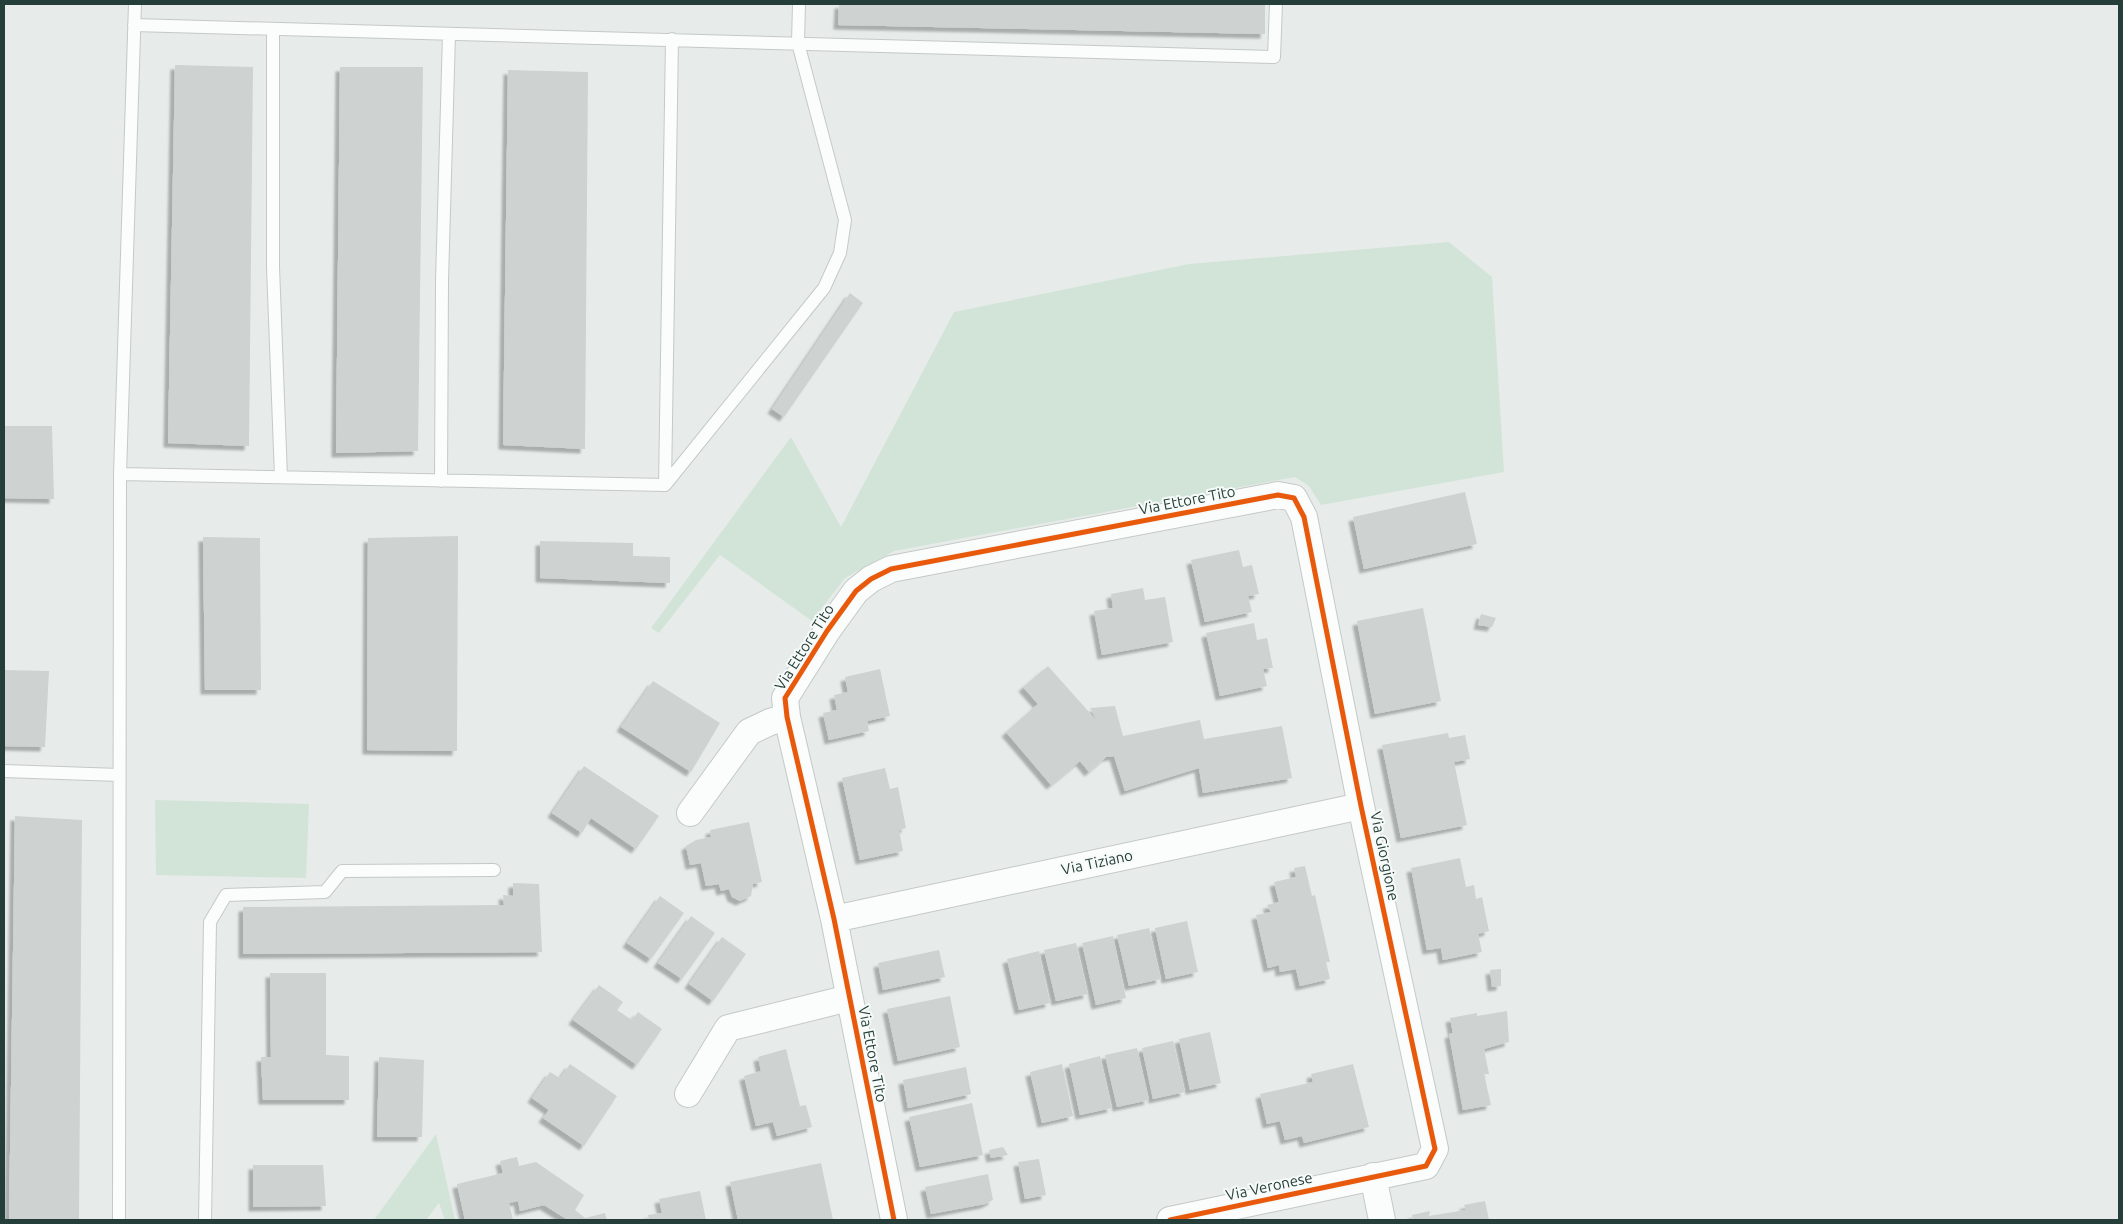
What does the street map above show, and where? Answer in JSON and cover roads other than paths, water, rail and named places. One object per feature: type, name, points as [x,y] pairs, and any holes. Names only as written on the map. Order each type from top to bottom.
[{"type":"street","name":"Via Ettore Tito","points":[[894,1220],[834,919],[787,717],[785,698],[827,631],[856,591],[871,579],[891,570],[1278,495],[1294,498]]},
{"type":"street","name":"Via Giorgione","points":[[1294,498],[1304,517],[1361,806],[1435,1149],[1426,1166],[1373,1176]]},
{"type":"street","points":[[690,813],[748,732],[787,717]]},
{"type":"street","name":"Via Tiziano","points":[[834,919],[1361,806]]},
{"type":"street","points":[[688,1094],[728,1028],[849,998]]},
{"type":"street","points":[[1373,1176],[1382,1220]]},
{"type":"street","name":"Via Veronese","points":[[1170,1220],[1373,1176]]},
{"type":"lane","points":[[119,1220],[120,474],[135,4]]},
{"type":"lane","points":[[665,485],[824,288],[840,254],[845,220],[798,43],[799,4]]},
{"type":"lane","points":[[134,25],[1274,57],[1276,4]]},
{"type":"lane","points":[[273,28],[273,267],[280,478]]},
{"type":"lane","points":[[441,481],[448,34]]},
{"type":"lane","points":[[665,485],[672,39]]},
{"type":"lane","points":[[120,474],[665,485]]},
{"type":"lane","points":[[4,771],[120,775]]},
{"type":"lane","points":[[205,1220],[210,922],[226,895],[325,892],[342,871],[494,870]]}]
